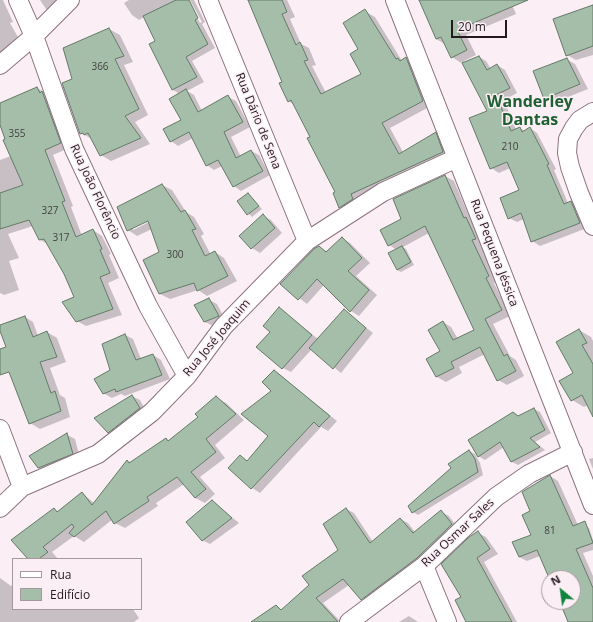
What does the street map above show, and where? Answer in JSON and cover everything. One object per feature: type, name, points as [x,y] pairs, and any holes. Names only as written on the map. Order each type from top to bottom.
[{"type":"street","name":"Rua João Florêncio","points":[[18,0],[34,36],[80,163],[148,306],[187,376]]},
{"type":"street","points":[[0,65],[34,36],[70,0]]},
{"type":"street","name":"Rua Dário de Sena","points":[[208,0],[307,241]]},
{"type":"street","name":"Rua Pequena Jéssica","points":[[395,0],[593,505]]},
{"type":"street","points":[[593,112],[580,120],[574,128],[568,139],[567,153],[572,174],[593,226]]},
{"type":"street","name":"Rua José Joaquim","points":[[0,508],[22,487],[98,454],[152,412],[187,376],[224,326],[307,241],[383,192],[457,158]]},
{"type":"street","points":[[0,429],[22,487]]},
{"type":"street","name":"Rua Osmar Sales","points":[[349,622],[424,566],[496,497],[529,474],[573,452]]},
{"type":"street","points":[[424,566],[447,622]]},
{"type":"building","points":[[176,0],[189,0],[198,18],[195,20],[208,44],[186,57],[197,77],[172,90],[149,44],[155,41],[143,16]]},
{"type":"building","points":[[248,0],[282,0],[287,12],[282,14],[296,45],[300,42],[308,60],[304,61],[321,94],[361,74],[350,54],[358,49],[343,23],[365,9],[396,59],[398,58],[400,61],[406,57],[423,101],[382,123],[399,154],[436,132],[443,152],[351,194],[353,199],[339,208],[333,193],[335,192],[307,138],[310,137],[291,100],[288,102],[279,83],[282,82]]},
{"type":"building","points":[[419,0],[528,0],[457,30],[467,50],[451,58],[441,37],[436,39]]},
{"type":"building","points":[[593,5],[593,46],[566,56],[553,19]]},
{"type":"building","points":[[109,28],[124,56],[115,59],[139,109],[125,116],[141,138],[100,156],[88,133],[84,135],[83,133],[80,134],[62,83],[72,79],[63,48]]},
{"type":"building","points":[[479,56],[487,70],[497,64],[510,88],[496,95],[511,131],[520,127],[522,132],[530,127],[549,164],[547,165],[564,204],[571,201],[580,223],[531,242],[521,213],[508,219],[500,198],[519,190],[507,162],[490,169],[469,118],[487,111],[462,63]]},
{"type":"building","points":[[567,58],[580,84],[544,99],[533,71]]},
{"type":"building","points":[[37,87],[40,93],[42,91],[61,143],[45,150],[65,201],[62,202],[76,237],[93,229],[110,273],[100,277],[113,309],[76,322],[62,302],[74,297],[64,274],[44,239],[39,240],[29,220],[0,229],[0,193],[23,185],[3,140],[5,139],[0,125],[0,103]]},
{"type":"building","points":[[186,89],[198,112],[228,95],[243,122],[224,132],[236,158],[251,150],[263,171],[233,187],[218,160],[206,166],[189,132],[170,142],[163,129],[181,120],[169,99]]},
{"type":"building","points":[[445,175],[464,218],[466,217],[476,239],[472,240],[489,276],[486,278],[502,310],[485,319],[504,356],[507,354],[516,371],[497,381],[480,347],[451,362],[454,368],[436,377],[426,359],[440,351],[428,330],[443,321],[453,340],[474,330],[425,226],[388,246],[380,230],[401,219],[393,199]]},
{"type":"building","points":[[162,184],[181,212],[185,210],[196,229],[192,230],[205,256],[215,251],[228,276],[197,291],[194,283],[159,294],[143,260],[159,252],[148,221],[127,231],[117,207]]},
{"type":"building","points":[[248,193],[259,206],[247,215],[237,201]]},
{"type":"building","points":[[263,214],[275,228],[251,249],[239,236]]},
{"type":"building","points":[[342,237],[362,258],[348,271],[369,290],[350,312],[317,279],[298,300],[280,284],[314,249],[319,246],[326,252]]},
{"type":"building","points":[[402,246],[411,262],[397,270],[388,253]]},
{"type":"building","points":[[209,298],[219,316],[204,322],[194,305]]},
{"type":"building","points":[[279,307],[312,335],[282,369],[256,347],[270,332],[263,326]]},
{"type":"building","points":[[344,309],[366,328],[333,369],[309,348]]},
{"type":"building","points":[[25,316],[33,337],[47,331],[57,357],[40,362],[51,393],[55,391],[61,411],[29,424],[9,372],[0,375],[0,349],[6,347],[0,331],[0,325]]},
{"type":"building","points":[[579,329],[587,343],[582,345],[593,364],[593,417],[582,395],[571,401],[559,381],[573,373],[556,342]]},
{"type":"building","points":[[125,334],[136,360],[153,354],[162,375],[116,392],[115,389],[103,394],[94,379],[110,370],[102,344]]},
{"type":"building","points":[[274,370],[330,416],[319,427],[314,422],[251,489],[228,468],[240,455],[247,461],[268,436],[241,414],[271,391],[262,382]]},
{"type":"building","points":[[132,395],[140,408],[108,433],[94,418]]},
{"type":"building","points":[[216,396],[236,414],[206,439],[216,452],[191,472],[206,489],[195,498],[177,477],[147,497],[149,501],[114,524],[106,511],[74,537],[69,533],[74,527],[72,524],[43,547],[48,552],[40,558],[27,558],[11,540],[54,508],[57,512],[82,492],[92,505],[127,460],[129,463],[166,438],[168,441],[198,417],[195,414]]},
{"type":"building","points":[[534,408],[545,430],[530,438],[540,447],[511,462],[500,442],[478,457],[468,440],[513,412],[518,416]]},
{"type":"building","points":[[67,433],[73,454],[38,468],[29,456]]},
{"type":"building","points":[[469,450],[475,459],[478,472],[412,513],[408,506],[451,468],[448,464]]},
{"type":"building","points":[[550,475],[573,526],[585,521],[593,543],[576,549],[593,588],[593,622],[568,622],[563,610],[581,610],[581,570],[546,570],[537,550],[519,557],[512,542],[531,535],[522,515],[530,511],[522,492]]},
{"type":"building","points":[[212,500],[232,518],[202,541],[186,522]]},
{"type":"building","points":[[346,508],[370,543],[400,518],[413,533],[441,510],[452,524],[417,558],[361,600],[343,579],[316,598],[338,622],[251,622],[276,605],[281,610],[309,585],[302,576],[338,550],[323,524]]},
{"type":"building","points":[[478,531],[490,549],[477,558],[512,622],[466,622],[455,600],[461,597],[441,564],[468,538]]},
{"type":"district","name":"Wanderley Dantas","points":[[530,111]]}]
